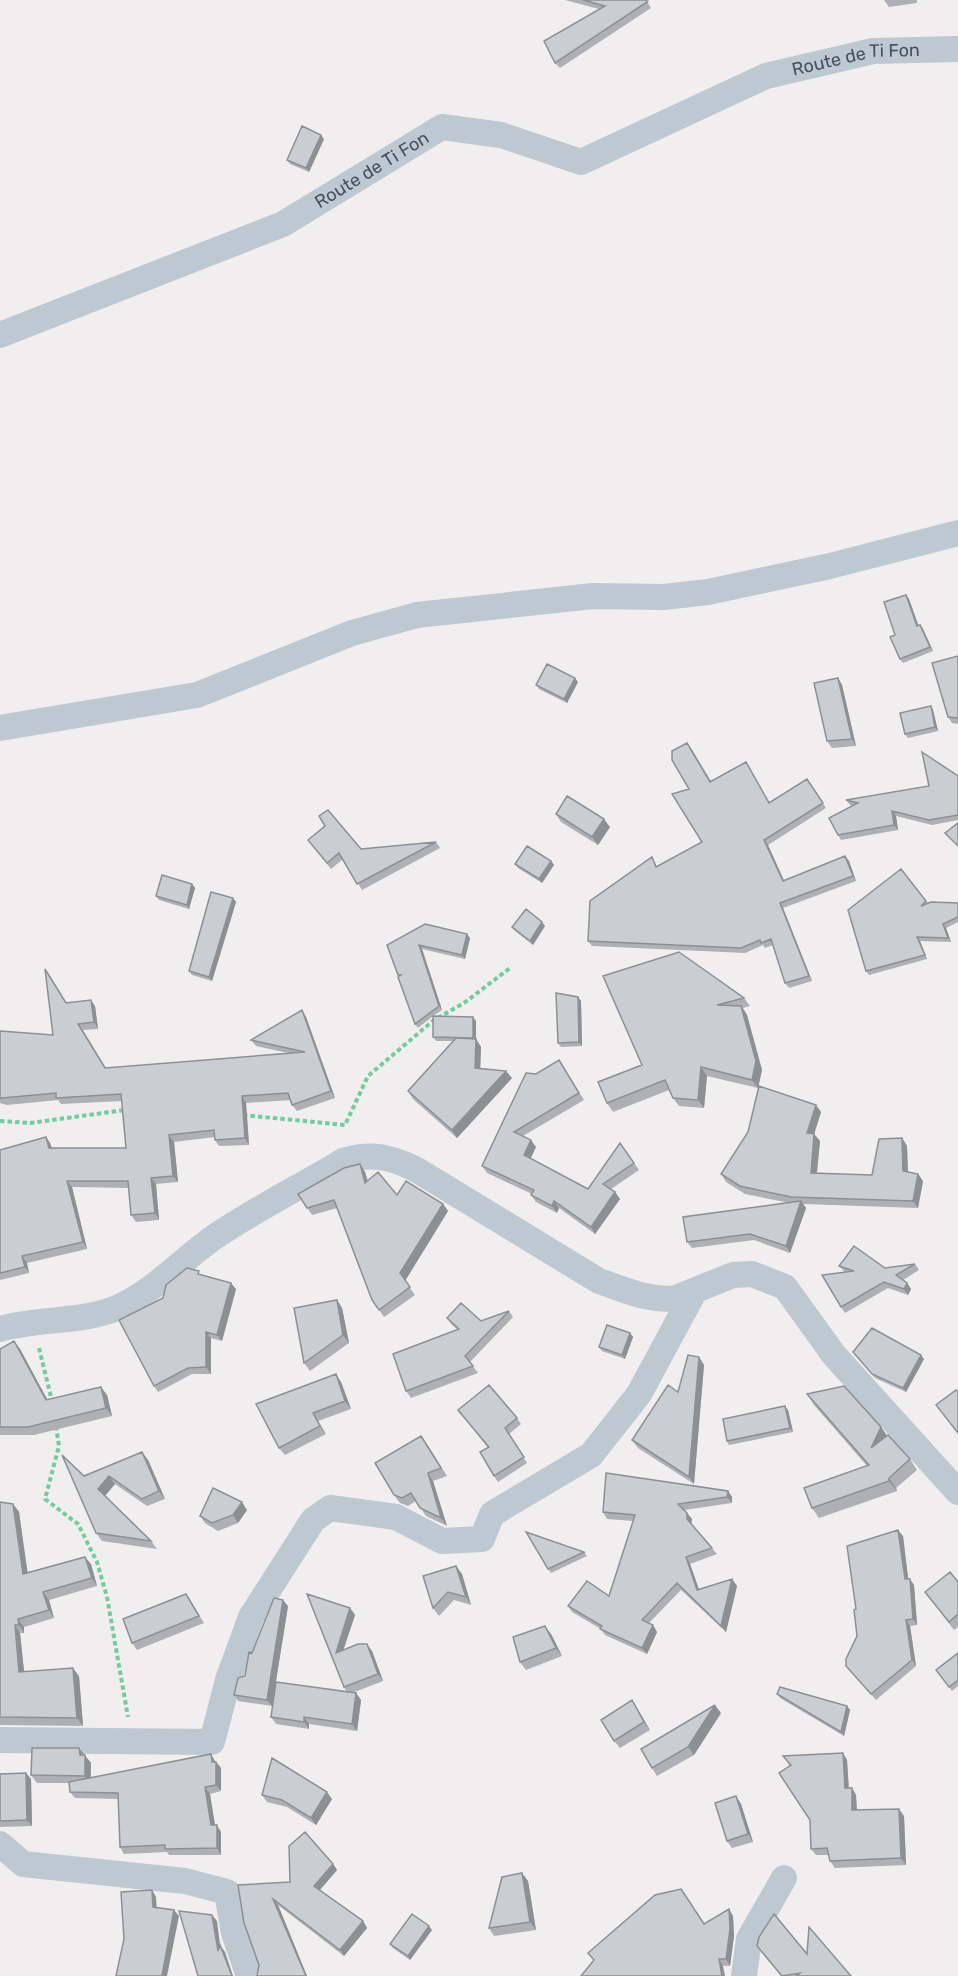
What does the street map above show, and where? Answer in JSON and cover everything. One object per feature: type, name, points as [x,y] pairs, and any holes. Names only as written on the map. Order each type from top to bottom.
[{"type":"street","name":"Route de Ti Fon","points":[[0,335],[283,224],[442,127],[501,135],[581,162],[766,76],[873,51],[958,49]]},
{"type":"street","points":[[0,728],[197,694],[300,656],[352,633],[417,615],[593,596],[664,597],[708,592],[830,566],[958,533]]},
{"type":"street","points":[[11,1326],[77,1317],[114,1309],[140,1296],[214,1238],[343,1161],[362,1155],[378,1155],[401,1161],[599,1281],[631,1292],[666,1299],[694,1292],[733,1275],[752,1274],[785,1287],[834,1355],[958,1492]]},
{"type":"street","points":[[0,1740],[212,1742],[228,1680],[251,1617],[313,1520],[330,1508],[396,1517],[442,1541],[482,1539],[492,1514],[591,1455],[639,1394],[694,1292]]},
{"type":"street","points":[[0,1844],[23,1864],[185,1881],[226,1892],[234,1933],[249,1976]]},
{"type":"street","points":[[744,1976],[749,1939],[784,1878]]},
{"type":"path","points":[[235,1114],[345,1125],[368,1076],[434,1020],[464,1003],[510,968]]},
{"type":"path","points":[[0,1121],[30,1123],[135,1109]]},
{"type":"path","points":[[11,1326],[42,1351],[53,1402]]},
{"type":"path","points":[[56,1424],[59,1446],[45,1499],[78,1524],[97,1562],[107,1597],[133,1740]]},
{"type":"building","points":[[583,0],[646,0],[647,2],[555,63],[544,41],[605,6]]},
{"type":"building","points":[[302,126],[321,135],[306,168],[287,160]]},
{"type":"building","points":[[906,595],[917,626],[920,625],[930,647],[900,659],[890,637],[895,635],[884,602]]},
{"type":"building","points":[[958,656],[958,718],[948,717],[932,663]]},
{"type":"building","points":[[547,664],[575,678],[564,699],[536,685]]},
{"type":"building","points":[[838,678],[852,739],[827,741],[814,683]]},
{"type":"building","points":[[931,706],[935,727],[905,734],[900,713]]},
{"type":"building","points":[[687,743],[710,782],[746,762],[769,803],[807,779],[823,803],[764,840],[783,881],[845,856],[853,876],[780,903],[809,976],[785,983],[771,939],[761,943],[760,940],[741,948],[588,941],[590,901],[652,857],[656,867],[702,842],[672,794],[689,789],[672,760],[672,751]]},
{"type":"building","points":[[922,752],[958,776],[958,815],[929,820],[892,811],[894,825],[838,835],[829,818],[858,803],[846,800],[929,786]]},
{"type":"building","points":[[567,796],[604,819],[592,837],[556,814]]},
{"type":"building","points":[[328,810],[361,849],[436,842],[357,884],[339,853],[327,863],[308,840],[325,826],[319,816]]},
{"type":"building","points":[[958,823],[958,846],[945,833]]},
{"type":"building","points":[[527,846],[551,861],[539,879],[515,864]]},
{"type":"building","points":[[901,869],[926,901],[921,906],[931,902],[958,903],[958,917],[943,924],[948,938],[917,937],[925,955],[866,971],[848,910]]},
{"type":"building","points":[[162,875],[192,884],[187,905],[156,896]]},
{"type":"building","points":[[211,892],[233,898],[209,977],[189,971]]},
{"type":"building","points":[[526,909],[542,922],[530,941],[512,927]]},
{"type":"building","points":[[425,924],[467,934],[462,955],[419,945],[439,1006],[415,1024],[398,977],[401,975],[398,975],[387,945]]},
{"type":"building","points":[[679,952],[744,998],[717,1005],[741,1006],[756,1061],[752,1080],[701,1067],[698,1100],[673,1098],[665,1080],[607,1103],[598,1082],[642,1065],[603,976]]},
{"type":"building","points":[[45,969],[66,1003],[91,1000],[94,1022],[78,1024],[105,1068],[305,1052],[251,1040],[302,1010],[331,1091],[292,1105],[288,1093],[242,1096],[245,1138],[215,1140],[214,1130],[169,1135],[173,1176],[151,1178],[155,1213],[131,1215],[128,1181],[67,1181],[83,1242],[22,1256],[25,1267],[0,1273],[0,1150],[46,1137],[49,1148],[126,1148],[121,1094],[56,1098],[56,1093],[0,1098],[0,1031],[53,1035]]},
{"type":"building","points":[[556,993],[578,997],[579,1042],[558,1043]]},
{"type":"building","points":[[433,1016],[473,1017],[473,1038],[433,1037]]},
{"type":"building","points":[[456,1038],[476,1039],[475,1068],[506,1071],[452,1130],[408,1091]]},
{"type":"building","points":[[559,1060],[579,1093],[514,1132],[531,1140],[524,1155],[588,1189],[620,1143],[634,1163],[603,1184],[615,1192],[591,1227],[554,1201],[552,1206],[531,1195],[534,1190],[482,1166],[526,1073],[536,1074]]},
{"type":"building","points":[[759,1086],[816,1105],[807,1133],[814,1134],[811,1173],[872,1175],[879,1139],[902,1138],[903,1171],[918,1174],[913,1201],[791,1197],[740,1186],[721,1174],[748,1132]]},
{"type":"building","points":[[360,1164],[365,1183],[378,1172],[397,1195],[406,1181],[443,1204],[400,1273],[410,1287],[379,1310],[372,1300],[334,1200],[307,1208],[298,1194],[344,1168]]},
{"type":"building","points":[[801,1201],[786,1246],[750,1234],[687,1242],[683,1217]]},
{"type":"building","points":[[854,1246],[885,1268],[915,1264],[896,1275],[907,1283],[904,1289],[884,1282],[841,1307],[822,1275],[854,1271],[839,1266]]},
{"type":"building","points":[[187,1268],[199,1271],[198,1274],[231,1283],[217,1335],[206,1332],[206,1367],[188,1368],[154,1386],[119,1320],[163,1298],[166,1285]]},
{"type":"building","points":[[337,1300],[343,1335],[304,1363],[294,1308]]},
{"type":"building","points":[[461,1303],[481,1321],[509,1311],[465,1356],[473,1366],[406,1391],[393,1354],[459,1329],[447,1318]]},
{"type":"building","points":[[607,1325],[630,1333],[622,1355],[599,1347]]},
{"type":"building","points":[[872,1328],[921,1355],[903,1388],[872,1374],[853,1352]]},
{"type":"building","points":[[14,1341],[46,1400],[101,1387],[106,1408],[28,1427],[0,1427],[0,1349]]},
{"type":"building","points":[[688,1355],[699,1357],[689,1477],[632,1440],[668,1385],[678,1392]]},
{"type":"building","points":[[336,1374],[345,1401],[313,1413],[320,1426],[279,1448],[256,1404]]},
{"type":"building","points":[[489,1385],[517,1418],[505,1428],[524,1457],[494,1476],[480,1452],[489,1447],[458,1410]]},
{"type":"building","points":[[844,1386],[881,1427],[871,1448],[888,1435],[910,1459],[889,1478],[889,1481],[812,1508],[804,1488],[869,1465],[807,1394]]},
{"type":"building","points":[[956,1390],[958,1392],[958,1433],[936,1405]]},
{"type":"building","points":[[785,1406],[790,1428],[727,1441],[723,1419]]},
{"type":"building","points":[[421,1436],[441,1468],[428,1473],[441,1518],[420,1508],[411,1493],[402,1498],[394,1495],[375,1463]]},
{"type":"building","points":[[142,1452],[159,1491],[142,1499],[109,1476],[98,1489],[151,1541],[96,1533],[62,1455],[84,1476]]},
{"type":"building","points":[[606,1473],[728,1491],[727,1497],[678,1504],[687,1513],[687,1519],[712,1548],[686,1557],[697,1590],[732,1579],[721,1626],[677,1583],[642,1620],[653,1625],[642,1648],[600,1629],[602,1626],[568,1606],[587,1581],[609,1596],[635,1515],[603,1512]]},
{"type":"building","points":[[213,1488],[242,1502],[233,1515],[212,1523],[200,1516]]},
{"type":"building","points":[[0,1502],[13,1504],[23,1574],[85,1557],[92,1578],[43,1592],[49,1610],[18,1619],[19,1625],[15,1625],[19,1672],[73,1668],[77,1718],[0,1717]]},
{"type":"building","points":[[898,1530],[905,1579],[910,1579],[913,1619],[906,1620],[912,1660],[871,1694],[846,1666],[846,1659],[857,1636],[854,1610],[856,1609],[847,1546]]},
{"type":"building","points":[[526,1532],[584,1552],[548,1569]]},
{"type":"building","points":[[456,1566],[466,1597],[448,1592],[433,1608],[423,1576]]},
{"type":"building","points":[[950,1572],[958,1582],[958,1614],[949,1622],[925,1592]]},
{"type":"building","points":[[186,1594],[199,1616],[132,1643],[123,1619]]},
{"type":"building","points":[[307,1594],[350,1608],[336,1653],[358,1644],[367,1644],[378,1674],[344,1687]]},
{"type":"building","points":[[274,1598],[283,1600],[267,1700],[234,1695],[238,1678],[245,1676],[249,1652],[252,1653]]},
{"type":"building","points":[[545,1626],[556,1648],[520,1662],[513,1637]]},
{"type":"building","points":[[958,1653],[958,1680],[949,1687],[936,1670]]},
{"type":"building","points":[[276,1682],[356,1693],[352,1724],[304,1717],[304,1722],[271,1717]]},
{"type":"building","points":[[780,1687],[847,1706],[841,1732],[777,1694]]},
{"type":"building","points":[[632,1700],[644,1722],[614,1741],[601,1720]]},
{"type":"building","points":[[715,1705],[688,1747],[652,1768],[641,1749]]},
{"type":"building","points":[[32,1748],[79,1748],[80,1755],[85,1755],[85,1776],[31,1775]]},
{"type":"building","points":[[843,1753],[845,1788],[852,1788],[852,1810],[899,1809],[901,1858],[830,1861],[827,1848],[811,1849],[810,1820],[779,1773],[791,1765],[783,1756]]},
{"type":"building","points":[[211,1754],[212,1762],[216,1762],[216,1785],[205,1787],[211,1825],[217,1825],[217,1848],[165,1849],[165,1845],[120,1847],[118,1793],[70,1792],[69,1782]]},
{"type":"building","points":[[272,1758],[327,1792],[311,1818],[282,1800],[262,1795]]},
{"type":"building","points":[[26,1773],[27,1820],[0,1821],[0,1774]]},
{"type":"building","points":[[736,1796],[748,1834],[727,1841],[715,1803]]},
{"type":"building","points":[[305,1832],[333,1864],[314,1886],[363,1921],[340,1950],[273,1899],[306,1976],[257,1976],[259,1965],[244,1923],[238,1885],[290,1882],[289,1846]]},
{"type":"building","points":[[522,1873],[530,1922],[489,1928],[502,1877]]},
{"type":"building","points":[[681,1889],[704,1924],[729,1909],[730,1929],[726,1959],[719,1959],[722,1976],[581,1976],[594,1960],[588,1953],[655,1895]]},
{"type":"building","points":[[152,1890],[153,1907],[174,1910],[162,1976],[116,1976],[124,1939],[121,1892]]},
{"type":"building","points":[[179,1911],[212,1915],[218,1951],[220,1945],[232,1976],[198,1976]]},
{"type":"building","points":[[412,1914],[429,1926],[408,1956],[390,1944]]},
{"type":"building","points":[[774,1914],[807,1954],[809,1927],[851,1976],[797,1976],[800,1973],[782,1976],[757,1946],[759,1937]]}]
